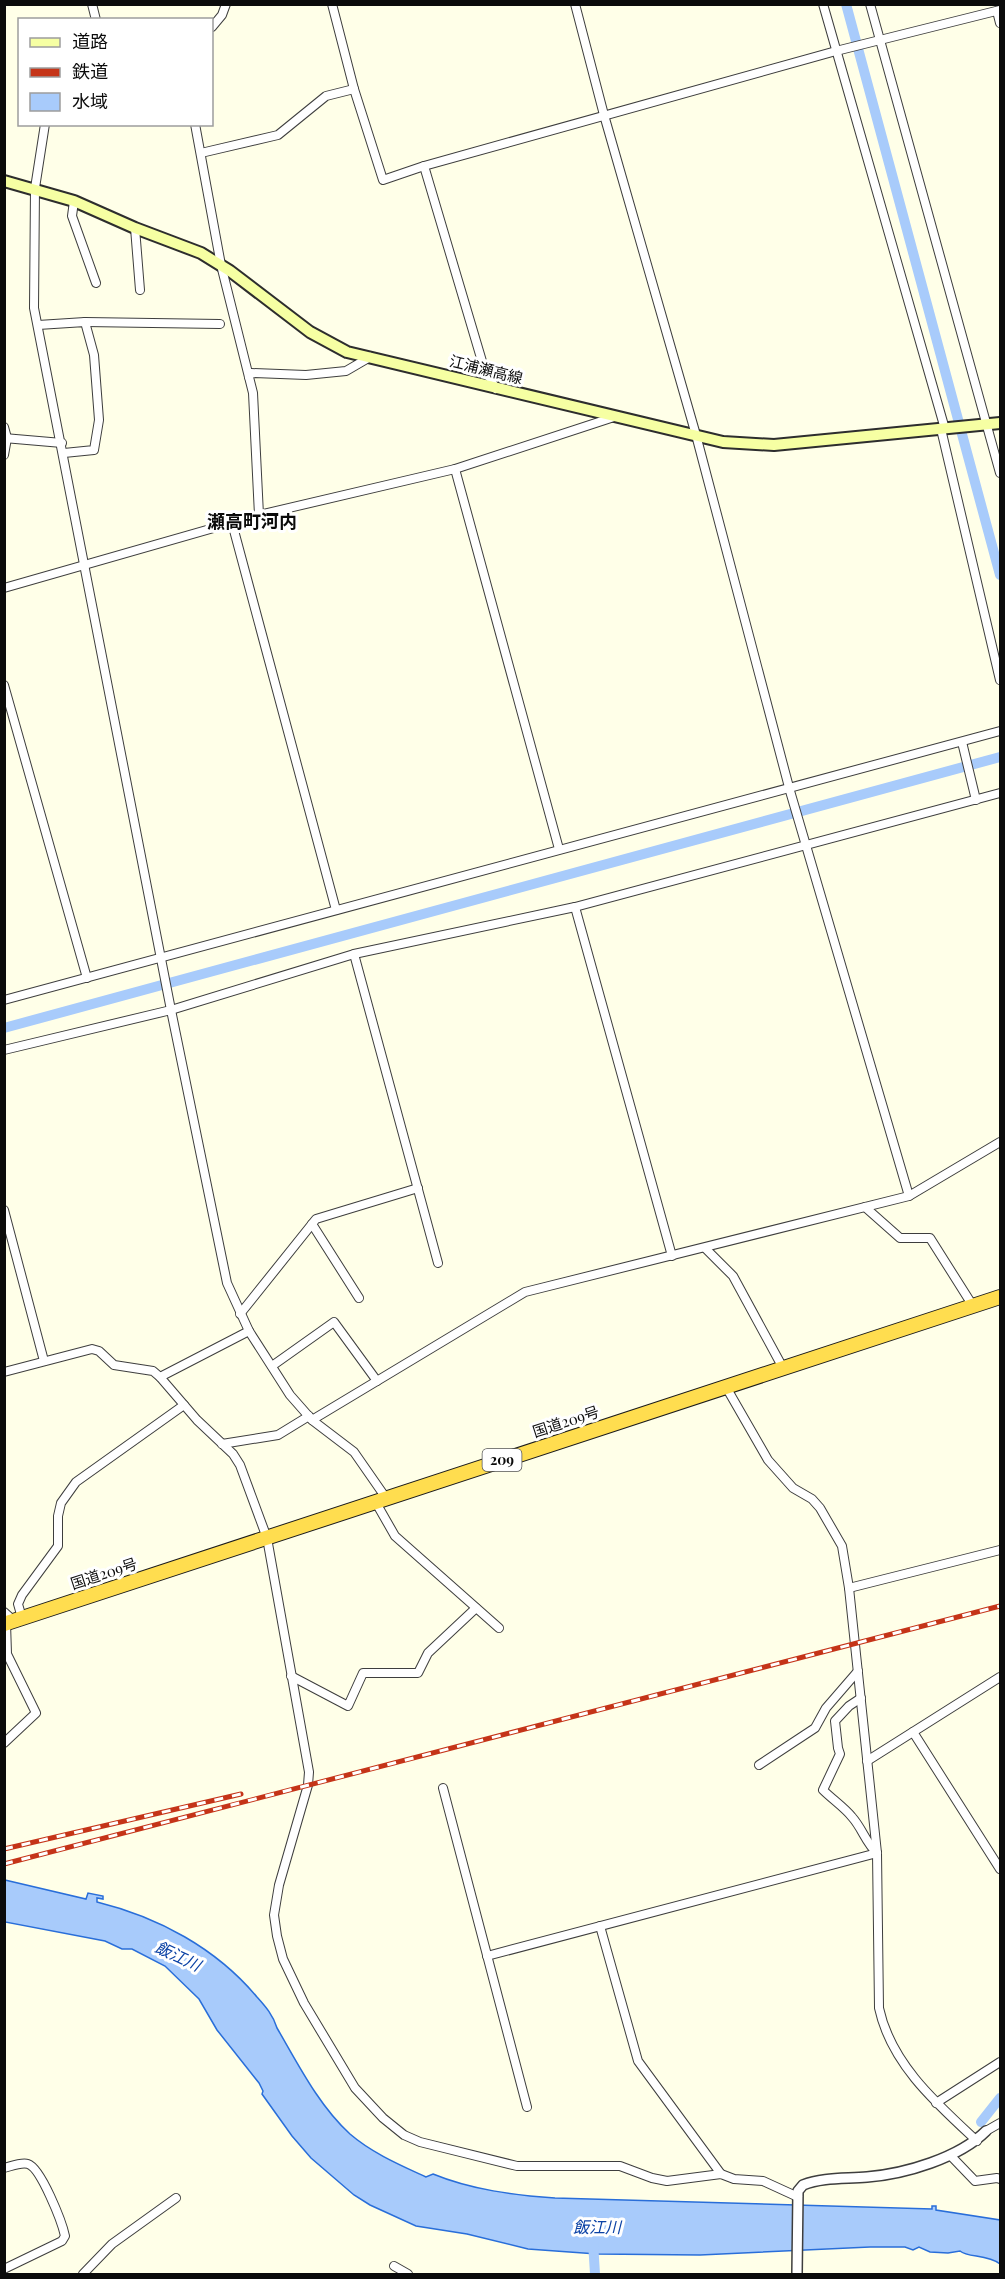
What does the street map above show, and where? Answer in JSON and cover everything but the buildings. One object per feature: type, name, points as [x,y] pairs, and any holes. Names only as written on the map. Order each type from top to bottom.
[{"type":"highway","name":"国道209号","points":[[10,1620],[1000,1297]]},
{"type":"main road","name":"江浦瀬高線","points":[[4,181],[74,201],[135,228],[201,253],[221,265],[310,332],[347,352],[496,389],[735,443],[774,445],[1000,423]]},
{"type":"street","points":[[213,26],[222,15],[226,4]]},
{"type":"street","points":[[332,4],[354,89],[383,180],[424,166],[877,41],[999,11],[1000,23]]},
{"type":"street","points":[[575,4],[604,116],[696,435],[804,844],[909,1196]]},
{"type":"street","points":[[823,4],[943,429],[1000,680]]},
{"type":"street","points":[[870,4],[877,41],[983,424],[1000,473]]},
{"type":"street","points":[[201,153],[278,135],[326,96],[354,89]]},
{"type":"street","points":[[45,126],[35,188],[34,308],[171,1010],[227,1283],[249,1331],[290,1395],[310,1418],[354,1452],[381,1499],[395,1536],[499,1628]]},
{"type":"street","points":[[195,126],[221,265],[253,393],[260,515]]},
{"type":"street","points":[[424,166],[484,368],[496,389]]},
{"type":"street","points":[[74,201],[72,216],[96,283]]},
{"type":"street","points":[[135,228],[140,290]]},
{"type":"street","points":[[38,325],[86,322],[220,324]]},
{"type":"street","points":[[64,453],[93,450],[99,420],[94,355],[86,322]]},
{"type":"street","points":[[249,377],[251,374],[306,375],[345,370],[370,357]]},
{"type":"street","points":[[4,588],[260,515],[455,469],[616,416]]},
{"type":"street","points":[[4,427],[6,438],[4,455]]},
{"type":"street","points":[[6,438],[62,443]]},
{"type":"street","points":[[455,469],[559,849]]},
{"type":"street","points":[[232,523],[336,910]]},
{"type":"street","points":[[4,685],[87,978]]},
{"type":"street","points":[[4,1000],[162,961],[336,910],[559,849],[962,744],[1000,731]]},
{"type":"street","points":[[962,744],[975,796]]},
{"type":"street","points":[[4,1050],[171,1010],[354,954],[575,907],[975,796],[1000,793]]},
{"type":"street","points":[[575,907],[672,1256]]},
{"type":"street","points":[[354,954],[438,1263]]},
{"type":"street","points":[[222,1444],[279,1435],[377,1381],[525,1292],[909,1196],[1000,1142]]},
{"type":"street","points":[[240,1314],[316,1218],[418,1188]]},
{"type":"street","points":[[865,1207],[900,1238],[930,1238],[973,1306]]},
{"type":"street","points":[[4,1210],[44,1361]]},
{"type":"street","points":[[312,1224],[359,1298]]},
{"type":"street","points":[[705,1248],[733,1276],[783,1368]]},
{"type":"street","points":[[272,1366],[334,1322],[377,1381]]},
{"type":"street","points":[[160,1377],[249,1331]]},
{"type":"street","points":[[4,1372],[92,1349],[114,1365],[153,1371],[240,1465],[267,1538],[309,1772],[308,1785],[279,1885],[274,1915],[277,1936],[283,1959],[304,2004],[355,2088],[383,2118],[404,2134],[435,2146],[517,2166],[620,2166],[667,2181],[721,2174],[734,2179],[763,2181],[798,2197]]},
{"type":"street","points":[[726,1387],[768,1460],[793,1488],[812,1499],[842,1546],[849,1588],[877,1853],[879,2008],[882,2024],[902,2060],[936,2103],[977,2141]]},
{"type":"street","points":[[4,1743],[36,1713],[7,1654],[10,1620],[22,1595],[58,1546],[60,1503],[75,1482],[184,1404]]},
{"type":"street","points":[[849,1588],[1000,1550]]},
{"type":"street","points":[[291,1676],[348,1706],[363,1673],[418,1673],[428,1653],[476,1608]]},
{"type":"street","points":[[759,1765],[815,1728],[826,1708],[858,1671]]},
{"type":"street","points":[[867,1761],[1000,1677]]},
{"type":"street","points":[[861,1698],[849,1706],[835,1721],[840,1754],[823,1790],[851,1815],[868,1845],[877,1853]]},
{"type":"street","points":[[914,1732],[1000,1869]]},
{"type":"street","points":[[443,1788],[527,2107]]},
{"type":"street","points":[[487,1956],[877,1853]]},
{"type":"street","points":[[600,1926],[638,2061],[721,2174]]},
{"type":"street","points":[[936,2103],[1000,2062]]},
{"type":"street","points":[[798,2272],[798,2192],[803,2185],[810,2182],[881,2176],[950,2155],[977,2141],[1000,2123]]},
{"type":"street","points":[[950,2155],[975,2181],[1000,2179]]},
{"type":"street","points":[[4,2168],[22,2163],[34,2167],[51,2197],[65,2233],[62,2241],[16,2269],[4,2269]]},
{"type":"street","points":[[83,2274],[112,2244],[176,2198]]},
{"type":"street","points":[[394,2266],[408,2274]]},
{"type":"water","name":"飯江川","points":[[5,1880],[86,1899],[88,1893],[103,1896],[103,1899],[97,1898],[97,1902],[142,1916],[204,1949],[241,1979],[266,2008],[310,2084],[339,2123],[368,2147],[426,2177],[433,2174],[493,2191],[555,2198],[932,2209],[932,2206],[936,2206],[936,2210],[1000,2220],[1000,2264],[960,2251],[930,2252],[919,2247],[913,2250],[905,2247],[870,2247],[700,2255],[597,2254],[528,2249],[467,2234],[416,2226],[354,2195],[311,2158],[262,2094],[259,2083],[217,2030],[199,1999],[165,1966],[132,1949],[122,1949],[105,1941],[5,1922]]},
{"type":"waterway","points":[[846,4],[1000,575]]},
{"type":"waterway","points":[[4,1028],[1000,757]]},
{"type":"waterway","points":[[981,2122],[1000,2098]]},
{"type":"waterway","points":[[593,2242],[595,2274]]},
{"type":"railway","points":[[4,1864],[1000,1606]]},
{"type":"railway","points":[[4,1849],[241,1794]]},
{"type":"district","name":"瀬高町河内","points":[[252,522]]}]
